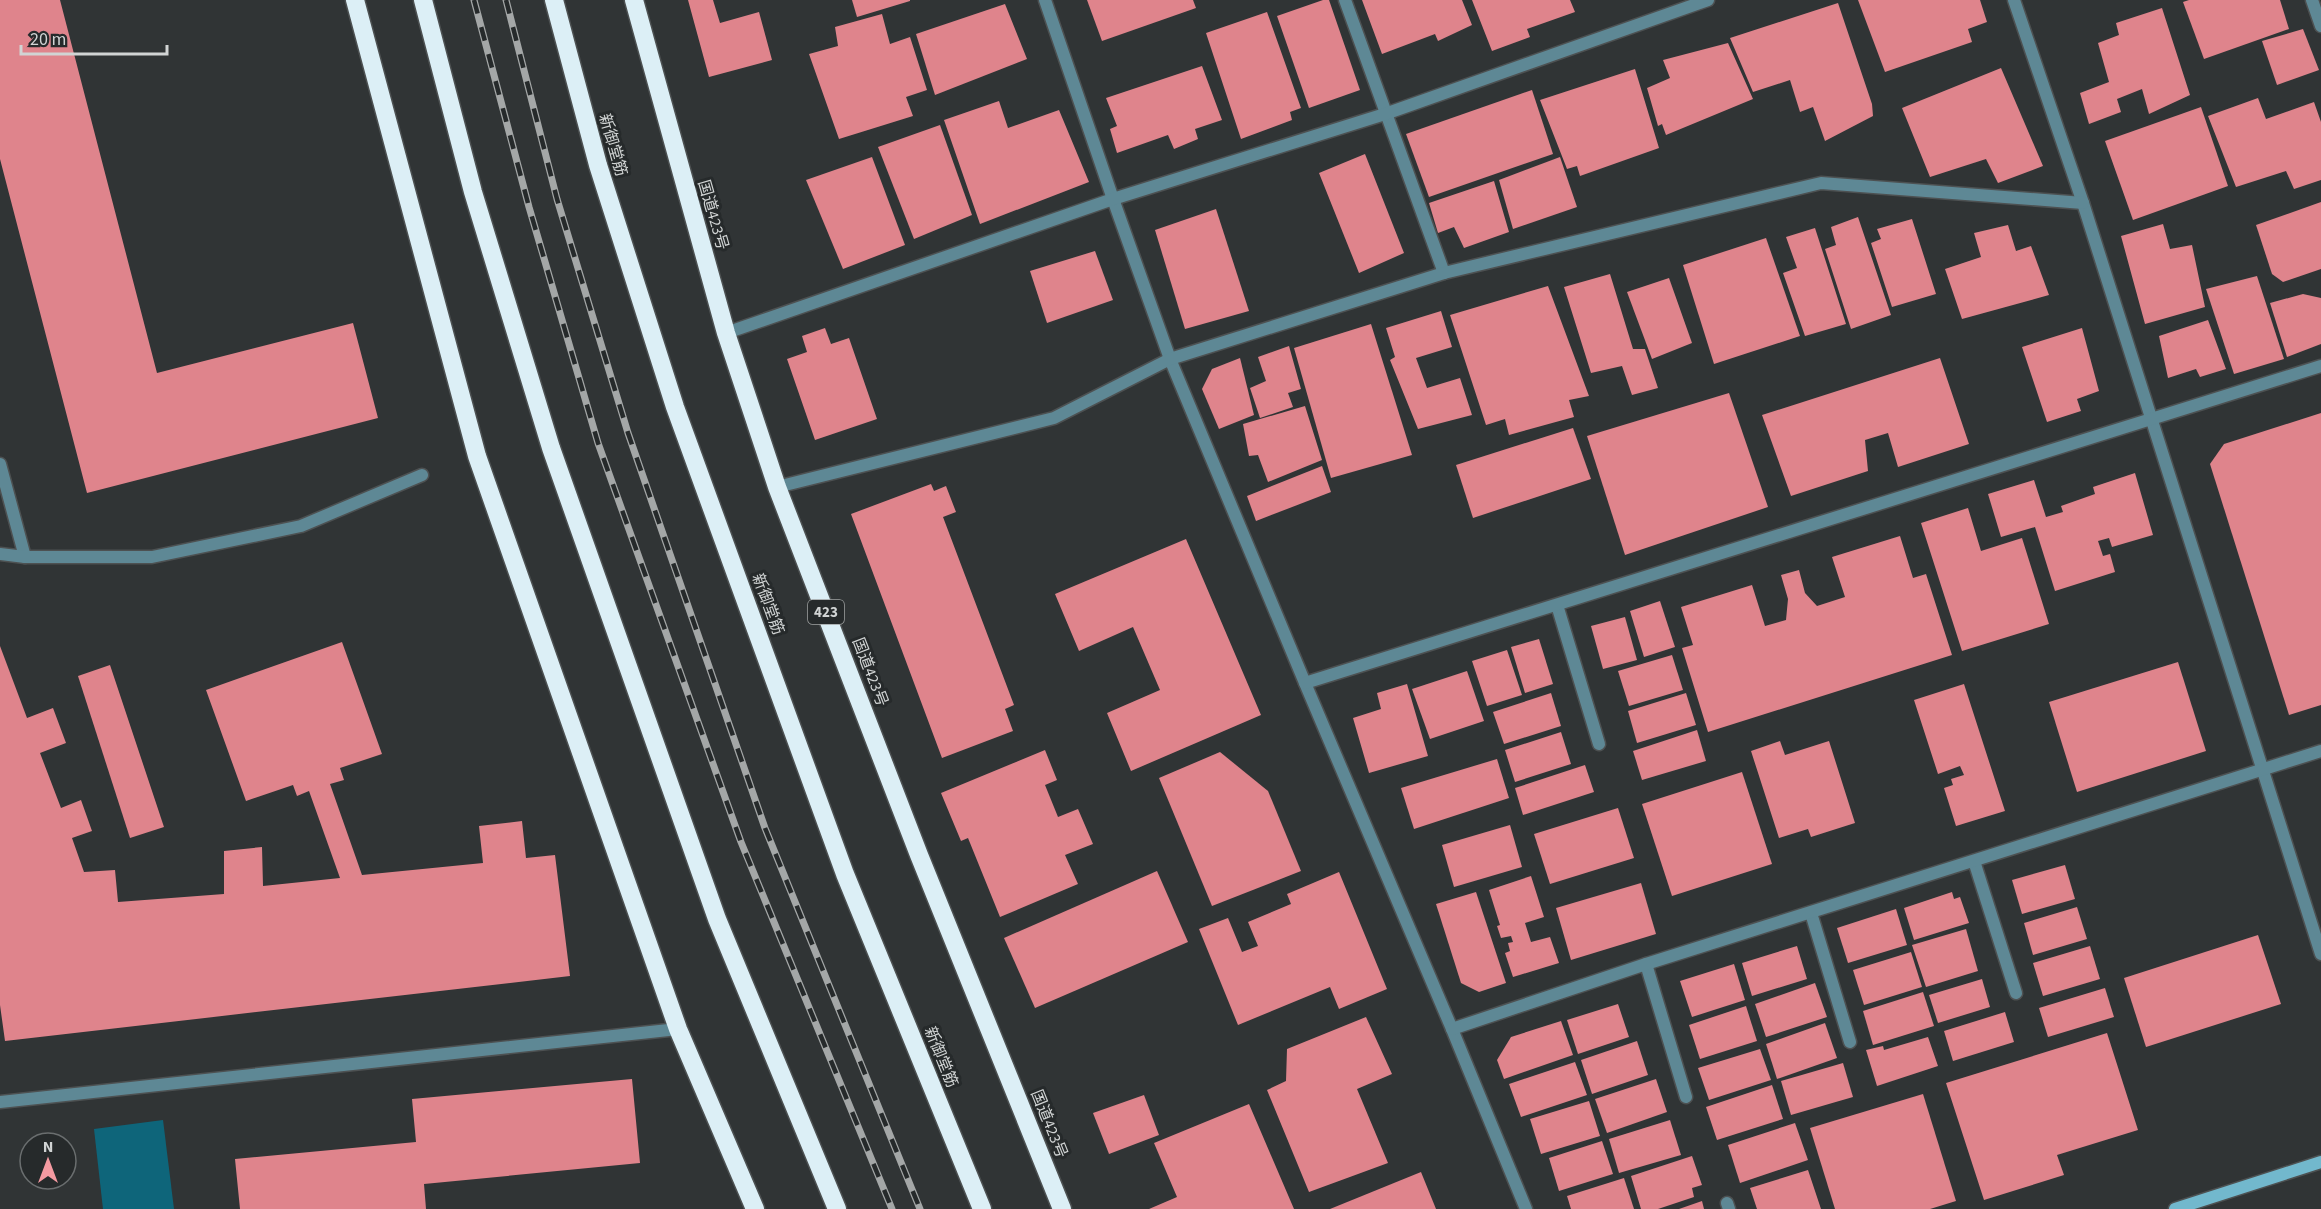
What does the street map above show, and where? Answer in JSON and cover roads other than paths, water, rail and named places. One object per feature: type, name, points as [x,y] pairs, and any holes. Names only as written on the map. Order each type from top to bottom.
[{"type":"highway","points":[[355,0],[477,456],[678,1029],[754,1209]]},
{"type":"highway","points":[[423,0],[473,192],[551,448],[717,919],[837,1209]]},
{"type":"highway","name":"新御堂筋","points":[[554,0],[598,165],[675,407],[845,874],[982,1209]]},
{"type":"highway","name":"国道423号","points":[[634,0],[726,333],[777,487],[919,855],[1062,1209]]},
{"type":"street","points":[[1045,0],[1170,359],[1526,1209]]},
{"type":"street","points":[[1345,0],[1444,273]]},
{"type":"street","points":[[726,333],[1113,199],[1385,114],[1708,0]]},
{"type":"street","points":[[2013,0],[2083,203],[2321,954]]},
{"type":"street","points":[[2312,0],[2321,26]]},
{"type":"street","points":[[777,487],[1054,418],[1170,359],[1444,273],[1821,183],[2083,203]]},
{"type":"street","points":[[1305,683],[2321,366]]},
{"type":"street","points":[[0,464],[25,557]]},
{"type":"street","points":[[0,554],[25,557],[152,557],[301,526],[422,475]]},
{"type":"street","points":[[1557,605],[1599,744]]},
{"type":"street","points":[[1452,1029],[1647,964],[2321,751]]},
{"type":"street","points":[[1974,861],[2016,993]]},
{"type":"street","points":[[1811,913],[1850,1042]]},
{"type":"street","points":[[1647,964],[1686,1097]]},
{"type":"street","points":[[0,1102],[678,1029]]},
{"type":"street","points":[[2175,1209],[2321,1162]]},
{"type":"railway","points":[[474,0],[529,207],[598,443],[741,842],[892,1209]]},
{"type":"railway","points":[[506,0],[557,199],[628,433],[765,828],[920,1209]]}]
